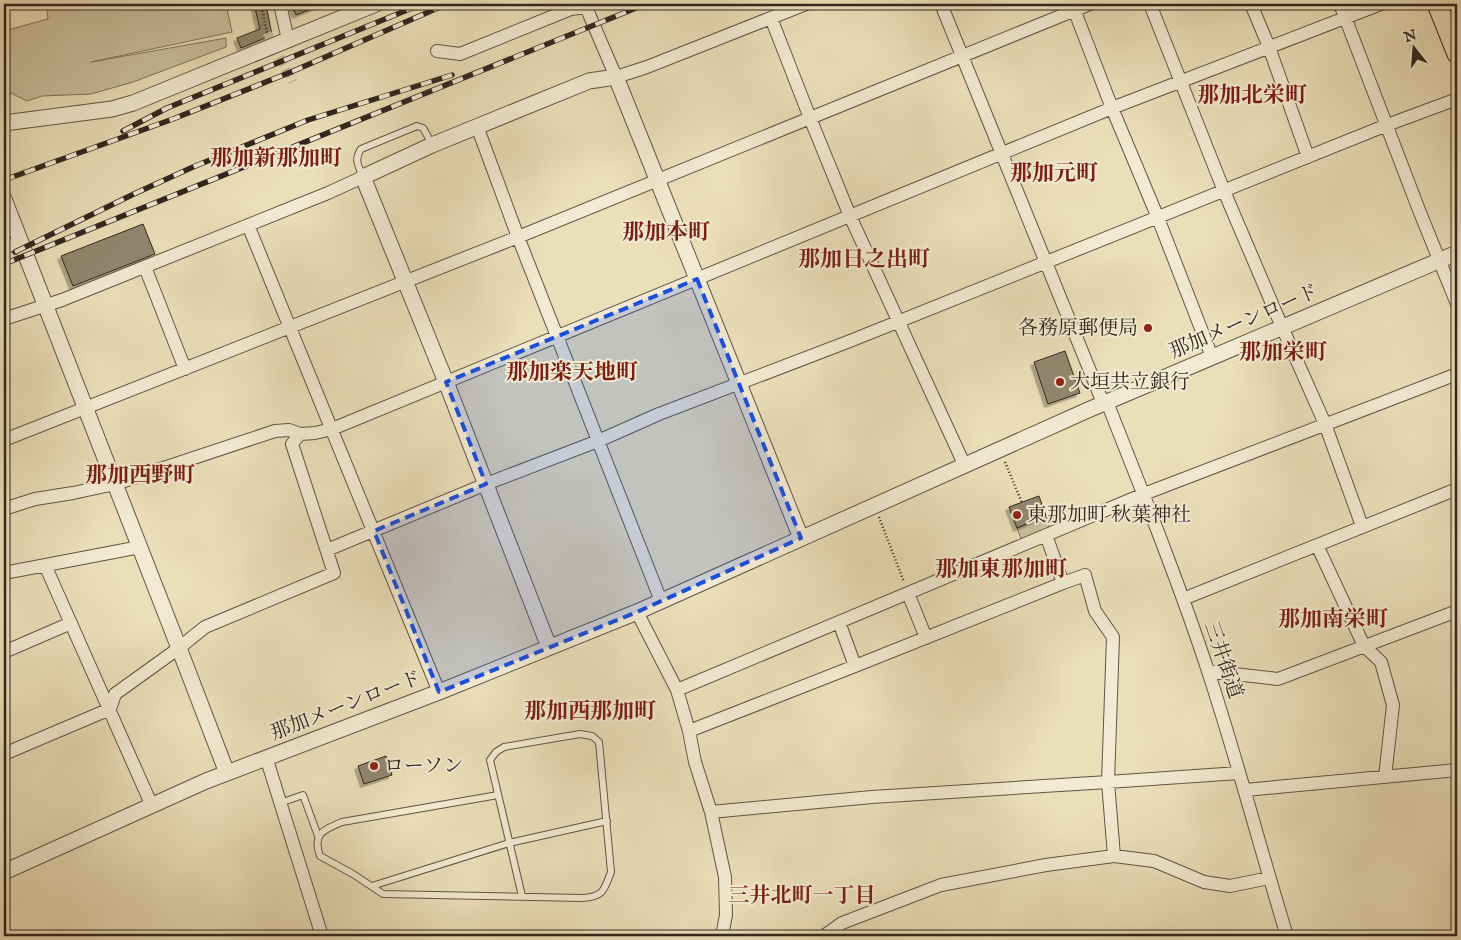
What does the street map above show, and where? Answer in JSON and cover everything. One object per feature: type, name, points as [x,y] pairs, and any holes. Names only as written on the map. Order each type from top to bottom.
[{"type":"main road","points":[[1437,4],[1457,54]]},
{"type":"street","points":[[280,4],[288,40]]},
{"type":"street","points":[[4,123],[112,109],[376,4]]},
{"type":"street","points":[[4,319],[62,300],[146,267],[363,177],[477,126],[589,81],[647,67],[806,4]]},
{"type":"street","name":"三井街道","points":[[941,4],[1046,262],[1144,494],[1208,671],[1287,936]]},
{"type":"street","points":[[4,440],[518,237],[962,56],[1073,7],[1090,4]]},
{"type":"street","points":[[1150,4],[1224,190],[1325,424],[1362,526]]},
{"type":"street","points":[[1251,4],[1308,157]]},
{"type":"street","points":[[1340,4],[1457,304]]},
{"type":"street","points":[[4,509],[35,499],[73,494],[115,484],[275,431],[290,430],[300,434],[332,429],[1112,108],[1381,4]]},
{"type":"street","points":[[1073,7],[1212,357]]},
{"type":"street","points":[[437,51],[460,54],[571,9],[586,8],[616,76],[801,538]]},
{"type":"street","points":[[771,18],[850,216],[964,464]]},
{"type":"street","points":[[327,550],[486,484],[598,441],[659,414],[898,322],[1224,190],[1457,99]]},
{"type":"street","points":[[477,126],[518,237],[661,601]]},
{"type":"street","points":[[363,177],[446,382],[549,647]]},
{"type":"street","points":[[4,198],[227,772]]},
{"type":"street","points":[[248,225],[439,692]]},
{"type":"street","points":[[4,248],[21,242]]},
{"type":"street","name":"那加メーンロード","points":[[152,806],[227,772],[439,692],[637,612],[1105,402],[1457,253]]},
{"type":"street","points":[[146,267],[185,369]]},
{"type":"street","points":[[677,690],[1144,494],[1457,374]]},
{"type":"street","points":[[4,754],[110,709],[115,694],[180,648],[205,627],[334,573],[292,444],[300,434]]},
{"type":"street","points":[[1182,599],[1457,489]]},
{"type":"street","points":[[1046,535],[1063,583]]},
{"type":"street","points":[[1317,545],[1364,646],[1381,662],[1393,704],[1385,777]]},
{"type":"street","points":[[4,573],[140,548]]},
{"type":"street","points":[[4,872],[152,806],[45,565]]},
{"type":"street","points":[[690,731],[1085,574],[1095,610],[1113,637],[1108,782],[1114,856]]},
{"type":"street","points":[[908,593],[926,638]]},
{"type":"street","points":[[1208,671],[1278,678],[1457,611]]},
{"type":"street","points":[[637,612],[677,690],[690,731],[695,762],[711,812],[725,877],[726,915],[722,936]]},
{"type":"street","points":[[4,652],[71,622]]},
{"type":"street","points":[[838,622],[855,666]]},
{"type":"street","points":[[266,757],[322,936]]},
{"type":"street","points":[[1245,790],[1457,770]]},
{"type":"street","points":[[711,812],[872,797],[1239,773]]},
{"type":"street","points":[[824,936],[842,923],[941,885],[1046,865],[1114,856],[1154,861],[1204,882],[1230,886],[1269,878]]},
{"type":"lane","points":[[363,177],[357,163],[357,155],[361,149],[416,126],[423,128],[432,145]]},
{"type":"lane","points":[[280,803],[303,795],[318,836],[316,846],[320,856],[383,894],[582,898],[594,897],[605,889],[610,872],[599,742],[592,736],[580,734],[504,747],[496,752],[490,760],[522,896]]},
{"type":"lane","points":[[318,836],[324,830],[342,822],[498,795]]},
{"type":"lane","points":[[372,886],[509,843],[607,821]]},
{"type":"path","points":[[261,4],[267,33]]},
{"type":"path","points":[[1000,449],[1022,503]]},
{"type":"path","points":[[874,505],[908,593]]},
{"type":"highlighted area","points":[[697,279],[801,538],[637,612],[439,692],[374,531],[486,484],[446,382]]},
{"type":"shaded area","points":[[46,4],[226,4],[232,32],[91,62],[226,38],[226,47],[133,82],[91,94],[42,96],[27,101],[11,93],[4,95],[4,31],[48,19]]},
{"type":"shaded area","points":[[1046,516],[1051,534],[1024,546],[1017,528]]},
{"type":"building","points":[[254,4],[266,4],[272,35],[241,48],[237,38],[260,29]]},
{"type":"building","points":[[291,4],[324,4],[296,15]]},
{"type":"building","points":[[143,224],[155,254],[73,286],[61,256]]},
{"type":"building","points":[[1065,351],[1080,393],[1048,404],[1034,362]]},
{"type":"building","points":[[1039,496],[1046,516],[1017,528],[1009,507]]},
{"type":"building","points":[[386,756],[392,775],[364,784],[358,766]]},
{"type":"tunnel","points":[[267,33],[293,82]]},
{"type":"railway","points":[[123,131],[167,108],[422,4]]},
{"type":"railway","points":[[4,180],[173,119],[291,72],[447,4]]},
{"type":"railway","points":[[4,264],[646,4]]},
{"type":"railway","points":[[15,252],[193,167],[308,120],[452,75]]},
{"type":"place","name":"各務原郵便局","points":[[1148,328]]},
{"type":"place","name":"大垣共立銀行","points":[[1060,382]]},
{"type":"place","name":"東那加町 秋葉神社","points":[[1017,515]]},
{"type":"place","name":"ローソン","points":[[374,766]]},
{"type":"district","name":"那加北栄町","points":[[1252,96]]},
{"type":"district","name":"那加新那加町","points":[[276,159]]},
{"type":"district","name":"那加元町","points":[[1054,174]]},
{"type":"district","name":"那加本町","points":[[666,233]]},
{"type":"district","name":"那加日之出町","points":[[864,260]]},
{"type":"district","name":"那加栄町","points":[[1283,353]]},
{"type":"district","name":"那加楽天地町","points":[[572,373]]},
{"type":"district","name":"那加西野町","points":[[140,476]]},
{"type":"district","name":"那加東那加町","points":[[1001,570]]},
{"type":"district","name":"那加南栄町","points":[[1333,620]]},
{"type":"district","name":"那加西那加町","points":[[590,712]]},
{"type":"district","name":"三井北町一丁目","points":[[802,896]]}]
